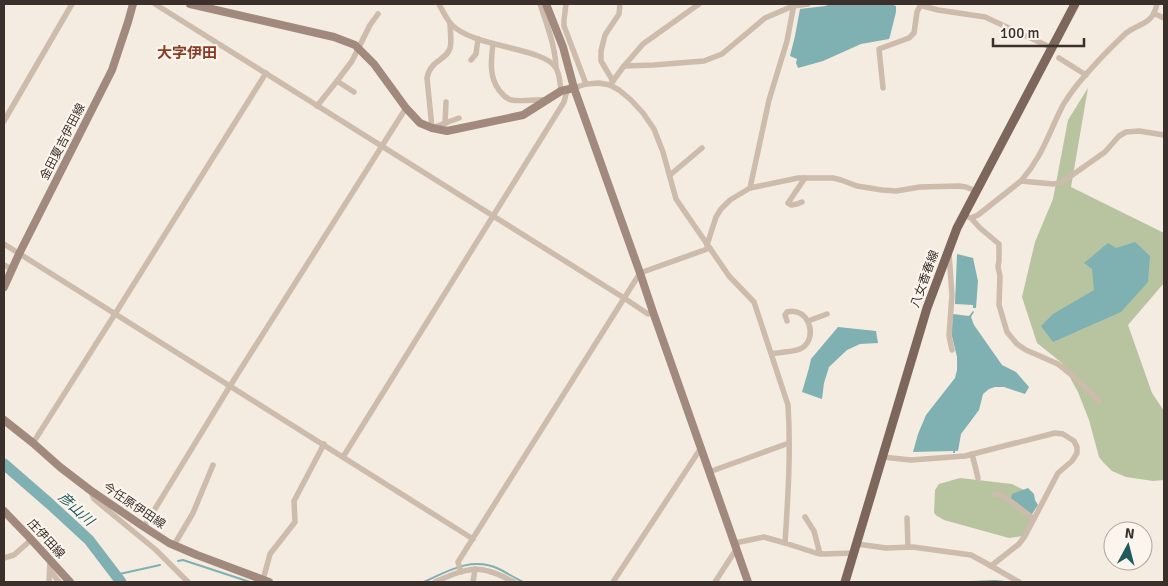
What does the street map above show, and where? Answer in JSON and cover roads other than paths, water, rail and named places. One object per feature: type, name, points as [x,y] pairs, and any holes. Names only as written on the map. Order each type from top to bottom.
[{"type":"main road","name":"八女香春線","points":[[845,582],[927,308],[957,228],[967,217],[976,191],[1074,4]]},
{"type":"street","points":[[4,121],[72,4]]},
{"type":"street","name":"金田夏吉伊田線","points":[[4,287],[112,70],[133,4]]},
{"type":"street","points":[[155,4],[648,314],[652,312]]},
{"type":"street","points":[[190,4],[334,37],[355,45],[374,64],[406,108],[420,122],[432,128],[447,131],[524,115],[567,89],[586,84],[612,83]]},
{"type":"street","points":[[439,4],[450,24],[465,34],[540,57],[550,61],[556,67]]},
{"type":"street","points":[[540,4],[551,34],[556,67],[567,89],[640,272],[652,312],[748,582]]},
{"type":"street","points":[[343,456],[564,102],[567,89],[563,47],[546,4]]},
{"type":"street","points":[[566,4],[564,26],[586,84]]},
{"type":"street","points":[[620,4],[619,14],[605,35],[601,61],[612,83],[643,112],[654,129],[663,152],[676,199],[729,276],[754,302],[788,405],[788,493],[785,543]]},
{"type":"street","points":[[688,4],[696,5]]},
{"type":"street","points":[[624,66],[704,61],[722,54],[765,18],[794,5],[808,4]]},
{"type":"street","points":[[883,88],[879,49],[912,36],[917,12],[921,4],[938,10],[985,17],[1052,48]]},
{"type":"street","points":[[967,217],[978,216],[1021,181],[1032,169],[1045,147],[1063,106],[1075,88],[1101,58],[1126,34],[1147,22],[1155,14],[1157,4]]},
{"type":"street","points":[[612,83],[643,44],[696,5]]},
{"type":"street","points":[[750,188],[769,100],[787,41],[794,5]]},
{"type":"street","points":[[317,106],[352,61],[370,25],[378,14]]},
{"type":"street","points":[[1155,14],[1164,18]]},
{"type":"street","points":[[432,128],[428,72],[450,48],[450,24]]},
{"type":"street","points":[[471,60],[476,54],[478,39]]},
{"type":"street","points":[[493,44],[492,76],[503,96],[514,100],[547,100]]},
{"type":"street","points":[[1060,58],[1086,75]]},
{"type":"street","points":[[33,442],[266,73]]},
{"type":"street","points":[[337,81],[354,92]]},
{"type":"street","points":[[445,124],[446,102]]},
{"type":"street","points":[[144,527],[230,386],[406,108]]},
{"type":"street","points":[[432,128],[459,118]]},
{"type":"street","points":[[1021,181],[1062,183],[1105,152],[1119,136],[1126,132],[1139,130],[1164,135]]},
{"type":"street","points":[[670,175],[702,148]]},
{"type":"street","points":[[709,247],[716,217],[721,208],[750,188],[798,178],[833,178],[857,186],[882,190],[959,186],[976,191]]},
{"type":"street","points":[[802,202],[791,205],[788,203],[805,178]]},
{"type":"street","points":[[967,217],[999,244],[998,267],[1000,276],[998,305],[1007,332],[1017,344],[1026,350],[1058,364],[1099,401]]},
{"type":"street","points":[[4,244],[473,538]]},
{"type":"street","points":[[461,571],[458,562],[640,272],[709,247]]},
{"type":"street","points":[[949,249],[952,295],[949,336],[952,350]]},
{"type":"street","points":[[4,265],[12,269]]},
{"type":"street","points":[[772,354],[794,351],[803,348],[808,342],[810,326],[803,315],[792,310],[785,315],[787,321]]},
{"type":"street","points":[[808,321],[827,314]]},
{"type":"street","name":"今任原伊田線","points":[[4,420],[90,490],[144,527],[174,545],[266,581]]},
{"type":"street","points":[[882,457],[912,460],[965,456],[1054,433],[1063,434],[1074,441],[1077,452],[1072,461],[1058,473],[1025,536],[1019,544],[991,566]]},
{"type":"street","points":[[709,472],[789,443]]},
{"type":"street","points":[[266,581],[270,554],[295,522],[294,501],[324,444]]},
{"type":"street","points":[[615,581],[701,448]]},
{"type":"street","points":[[972,454],[978,478]]},
{"type":"street","points":[[174,545],[192,513],[213,465]]},
{"type":"street","points":[[90,490],[94,499],[156,550],[188,582]]},
{"type":"street","points":[[995,494],[1001,495],[1034,519]]},
{"type":"street","name":"庄伊田線","points":[[5,516],[32,540],[70,582]]},
{"type":"street","points":[[805,517],[814,531],[820,554]]},
{"type":"street","points":[[907,518],[908,547]]},
{"type":"street","points":[[715,582],[736,546],[760,537],[820,554],[832,555],[855,549],[908,547],[971,555],[1019,582]]},
{"type":"street","points":[[4,558],[14,556],[32,540]]},
{"type":"street","points":[[49,582],[50,560]]},
{"type":"street","points":[[473,582],[475,569]]},
{"type":"street","points":[[436,582],[461,571],[475,569],[487,570],[514,582]]},
{"type":"street","points":[[50,570],[59,582]]},
{"type":"water","points":[[831,4],[891,4],[896,6],[889,39],[861,44],[823,61],[798,68],[797,59],[790,56],[800,9]]},
{"type":"water","points":[[1135,242],[1150,256],[1148,282],[1121,312],[1053,342],[1041,326],[1053,314],[1094,290],[1092,269],[1084,263],[1108,243],[1116,248]]},
{"type":"water","points":[[957,254],[973,258],[978,281],[976,308],[973,308],[973,305],[955,304]]},
{"type":"water","points":[[973,311],[971,317],[974,325],[1002,365],[1016,372],[1029,387],[1025,394],[1004,387],[995,387],[983,394],[979,410],[961,434],[958,451],[955,451],[955,453],[953,451],[913,452],[926,415],[955,378],[957,357],[951,332],[953,314],[969,316]]},
{"type":"water","points":[[838,327],[876,331],[878,343],[860,344],[847,350],[829,367],[822,399],[802,392],[811,359]]},
{"type":"water","points":[[1028,488],[1034,494],[1038,505],[1032,514],[1011,498],[1012,494]]},
{"type":"waterway","name":"彦山川","points":[[4,464],[89,540],[121,582]]},
{"type":"waterway","points":[[178,561],[183,560],[250,582]]},
{"type":"waterway","points":[[424,582],[460,566],[470,564],[489,565],[523,582]]},
{"type":"waterway","points":[[115,575],[160,565]]},
{"type":"waterway","points":[[972,582],[1005,582]]},
{"type":"district","name":"大字伊田","points":[[187,53]]}]
